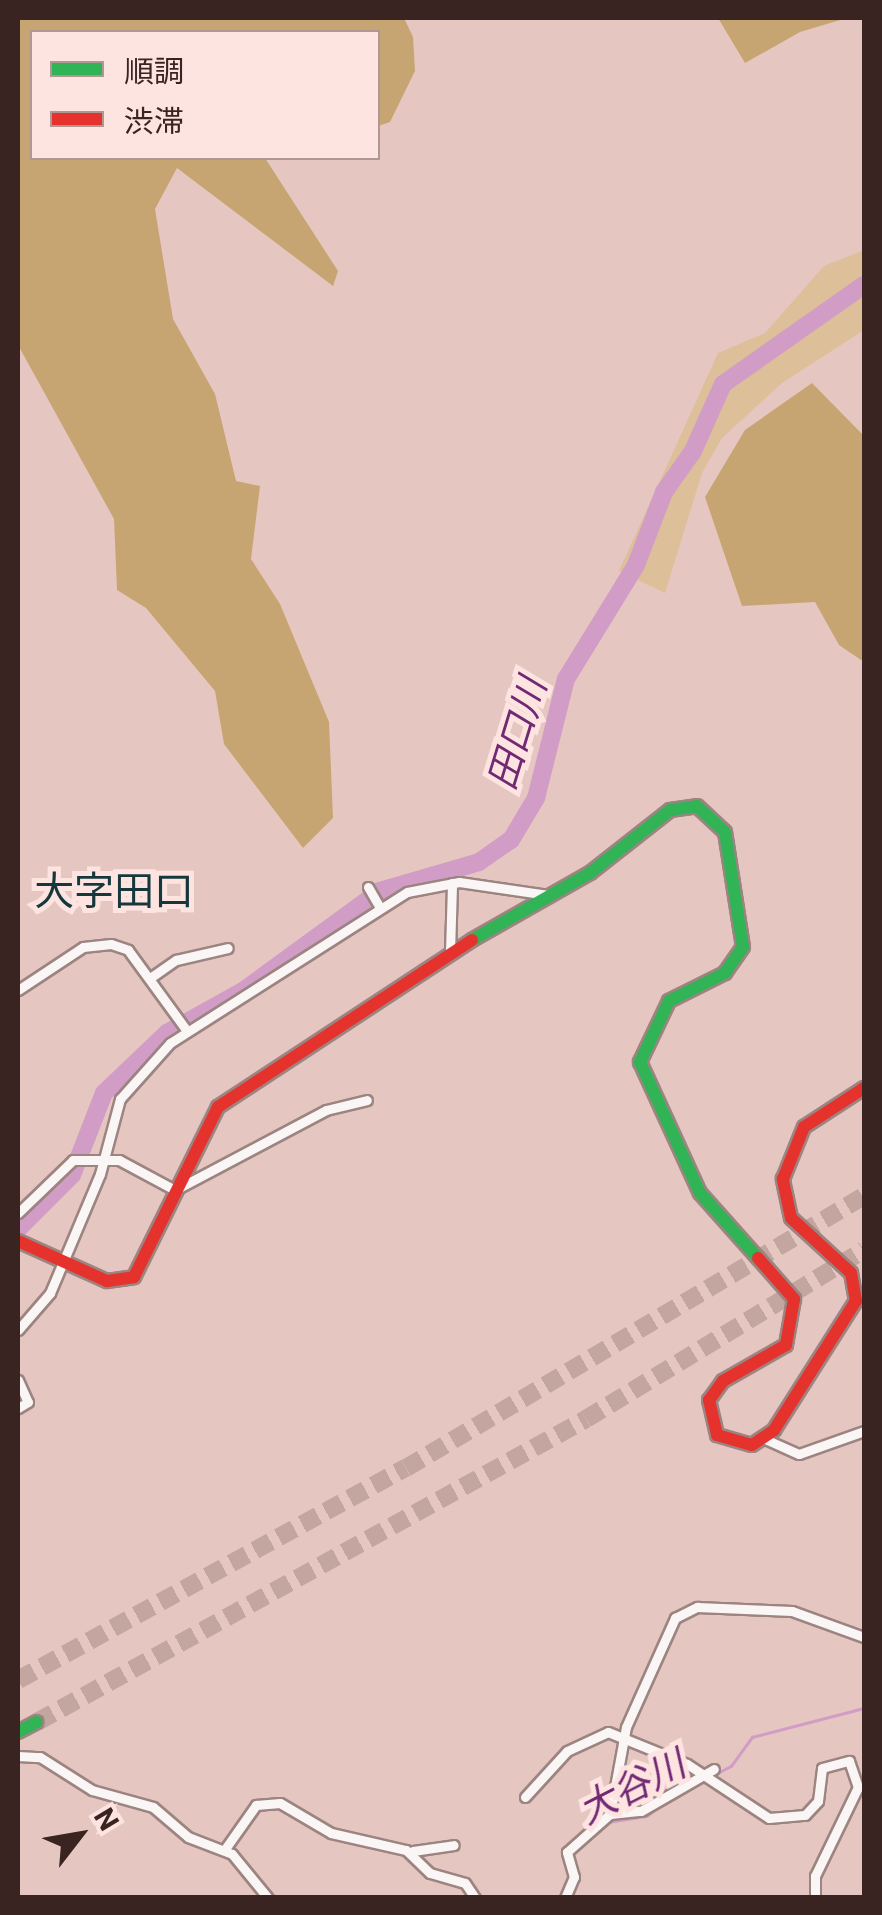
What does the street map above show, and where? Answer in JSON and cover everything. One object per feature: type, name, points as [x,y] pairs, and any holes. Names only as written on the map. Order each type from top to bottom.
[{"type":"street","points":[[21,1242],[114,1283],[134,1277],[218,1107],[450,952],[548,895],[675,808],[704,808],[723,826],[742,952],[725,973],[669,1001],[640,1062],[700,1193],[794,1299],[786,1345],[723,1380],[708,1406],[722,1440],[744,1446],[765,1439],[857,1295],[847,1269],[790,1218],[786,1166],[808,1122],[864,1088]]},
{"type":"street","points":[[18,1330],[39,1312],[63,1260],[120,1098],[186,1031],[378,904],[452,884],[548,895]]},
{"type":"street","points":[[450,952],[452,884]]},
{"type":"street","points":[[369,889],[378,904]]},
{"type":"street","points":[[18,990],[83,947],[111,944],[128,950],[186,1031]]},
{"type":"street","points":[[150,978],[176,960],[228,948]]},
{"type":"street","points":[[175,1190],[326,1110],[367,1100]]},
{"type":"street","points":[[18,1213],[75,1159],[127,1162],[175,1190]]},
{"type":"street","points":[[18,1380],[28,1402],[18,1408]]},
{"type":"street","points":[[765,1439],[799,1454],[864,1431]]},
{"type":"street","points":[[610,1814],[624,1737],[684,1611],[792,1611],[864,1637]]},
{"type":"street","points":[[525,1797],[580,1741],[624,1737],[699,1772],[770,1818],[813,1808],[822,1768],[831,1761],[857,1769],[845,1820],[815,1876],[816,1898]]},
{"type":"street","points":[[18,1756],[40,1757],[92,1790],[153,1807],[188,1837],[225,1849],[268,1898]]},
{"type":"street","points":[[565,1898],[574,1877],[567,1852],[610,1814],[641,1811],[699,1772],[714,1769]]},
{"type":"street","points":[[225,1849],[256,1805],[269,1803],[292,1807],[330,1833],[406,1850],[454,1844]]},
{"type":"street","points":[[406,1850],[430,1873],[464,1883],[474,1898]]},
{"type":"shaded area","points":[[18,18],[404,18],[413,37],[415,71],[390,122],[380,125],[380,30],[30,30],[30,160],[266,160],[338,271],[333,286],[177,168],[155,209],[173,319],[215,394],[236,481],[260,486],[251,559],[280,604],[329,722],[333,818],[303,848],[224,744],[215,691],[146,608],[117,590],[114,519],[18,345]]},
{"type":"shaded area","points":[[718,18],[847,18],[800,32],[745,63]]},
{"type":"shaded area","points":[[864,250],[864,330],[782,383],[722,438],[702,473],[665,593],[619,571],[718,353],[765,333],[824,266]]},
{"type":"shaded area","points":[[812,383],[864,436],[864,662],[839,645],[815,602],[742,606],[705,497],[745,430]]},
{"type":"waterway","name":"田口川","points":[[18,1229],[72,1175],[104,1093],[167,1033],[243,991],[380,891],[479,862],[511,840],[536,798],[566,679],[636,565],[664,492],[693,451],[723,384],[864,285]]},
{"type":"waterway","name":"大谷川","points":[[710,1777],[731,1766],[752,1737],[864,1708]]},
{"type":"waterway","name":"大谷川","points":[[608,1822],[647,1816],[660,1805]]},
{"type":"waterway","name":"大谷川","points":[[559,1898],[569,1874]]},
{"type":"tunnel","points":[[18,1680],[406,1468],[864,1196]]},
{"type":"tunnel","points":[[37,1722],[586,1419],[864,1250]]},
{"type":"traffic: fast","points":[[472,940],[590,873],[670,810],[697,806],[725,832],[743,947],[725,973],[669,1001],[640,1062],[700,1193],[758,1258]]},
{"type":"traffic: fast","points":[[18,1732],[37,1722]]},
{"type":"traffic: jam","points":[[18,1241],[107,1281],[134,1277],[218,1107],[472,940]]},
{"type":"traffic: jam","points":[[758,1258],[794,1299],[786,1345],[723,1381],[709,1400],[717,1435],[752,1445],[774,1430],[856,1301],[851,1273],[791,1218],[783,1179],[804,1127],[864,1088]]},
{"type":"district","name":"大字田口","points":[[114,892]]}]
